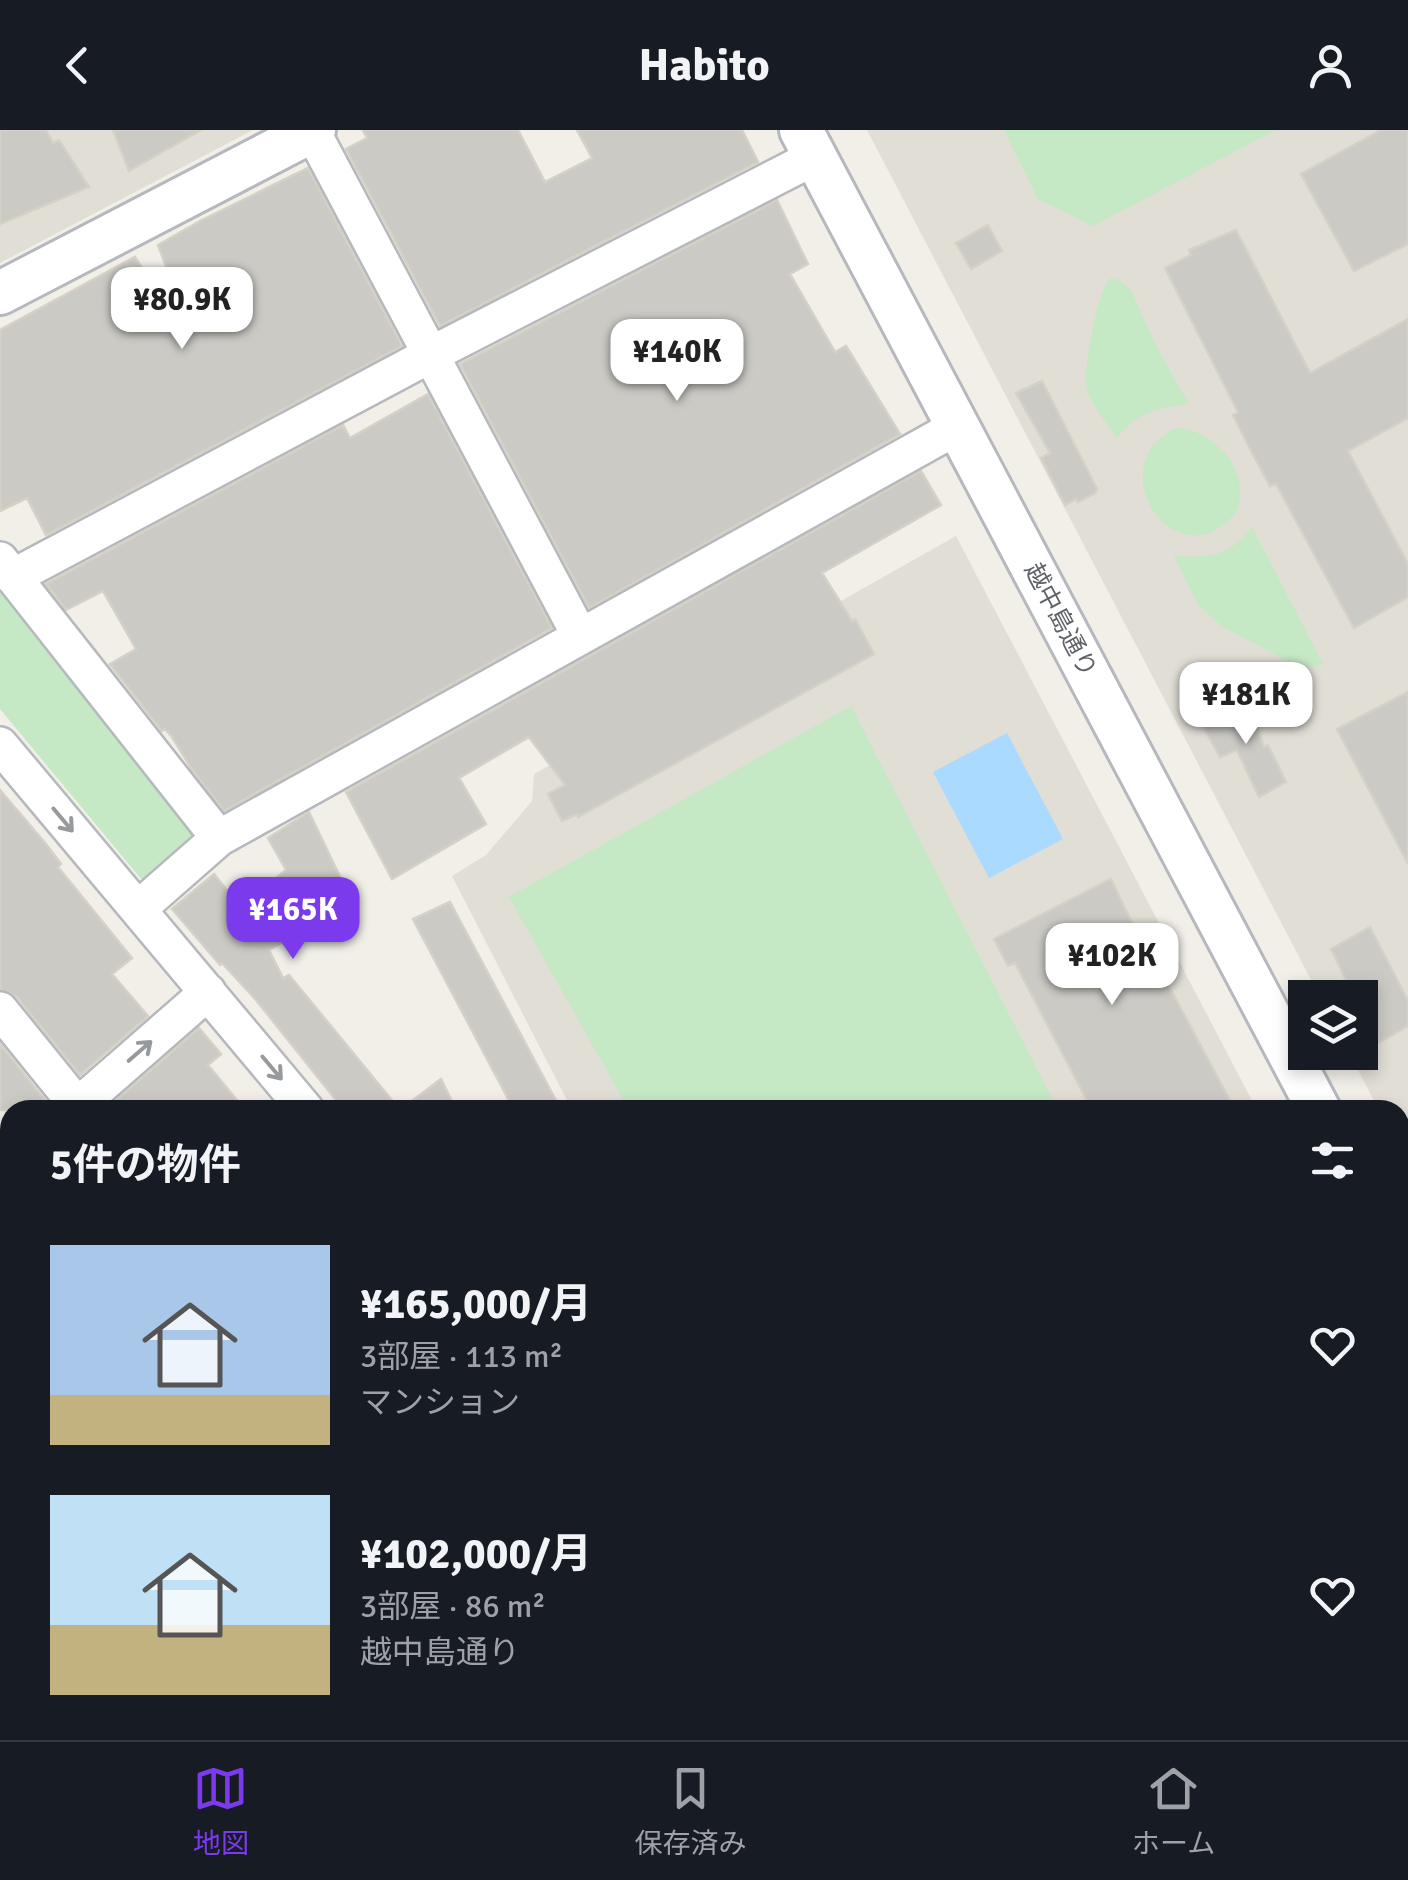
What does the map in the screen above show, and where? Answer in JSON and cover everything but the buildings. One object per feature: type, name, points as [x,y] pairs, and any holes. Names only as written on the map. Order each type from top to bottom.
[{"type":"street","points":[[0,293],[313,130],[580,636]]},
{"type":"street","points":[[219,838],[7,568],[430,355],[808,144]]},
{"type":"street","name":"越中島通り","points":[[808,144],[1314,1100]]},
{"type":"street","points":[[138,909],[219,838],[957,427]]},
{"type":"street","points":[[0,745],[298,1100]]},
{"type":"street","points":[[87,1100],[208,992]]},
{"type":"street","points":[[0,1010],[70,1100]]},
{"type":"shaded area","points":[[0,130],[253,130],[0,263]]},
{"type":"shaded area","points":[[867,130],[1408,130],[1408,1100],[1374,1100],[1358,1070],[1378,1070],[1378,980],[1311,980]]},
{"type":"shaded area","points":[[956,536],[1252,1100],[567,1100],[452,876],[486,855],[532,801],[534,774]]},
{"type":"green space","points":[[1004,130],[1276,130],[1093,226],[1038,199]]},
{"type":"green space","points":[[1111,278],[1132,292],[1156,346],[1189,404],[1148,413],[1132,422],[1117,438],[1094,405],[1086,384],[1097,312]]},
{"type":"green space","points":[[1176,428],[1203,435],[1215,444],[1226,454],[1239,480],[1240,495],[1234,514],[1222,526],[1201,535],[1181,533],[1163,522],[1150,506],[1143,485],[1144,464],[1154,444]]},
{"type":"green space","points":[[1252,527],[1323,664],[1301,668],[1223,627],[1198,605],[1174,556],[1218,554]]},
{"type":"green space","points":[[0,587],[198,838],[142,880],[0,709]]},
{"type":"green space","points":[[851,706],[1053,1100],[623,1100],[509,897]]},
{"type":"water","points":[[1007,733],[1063,839],[989,878],[933,772]]}]
